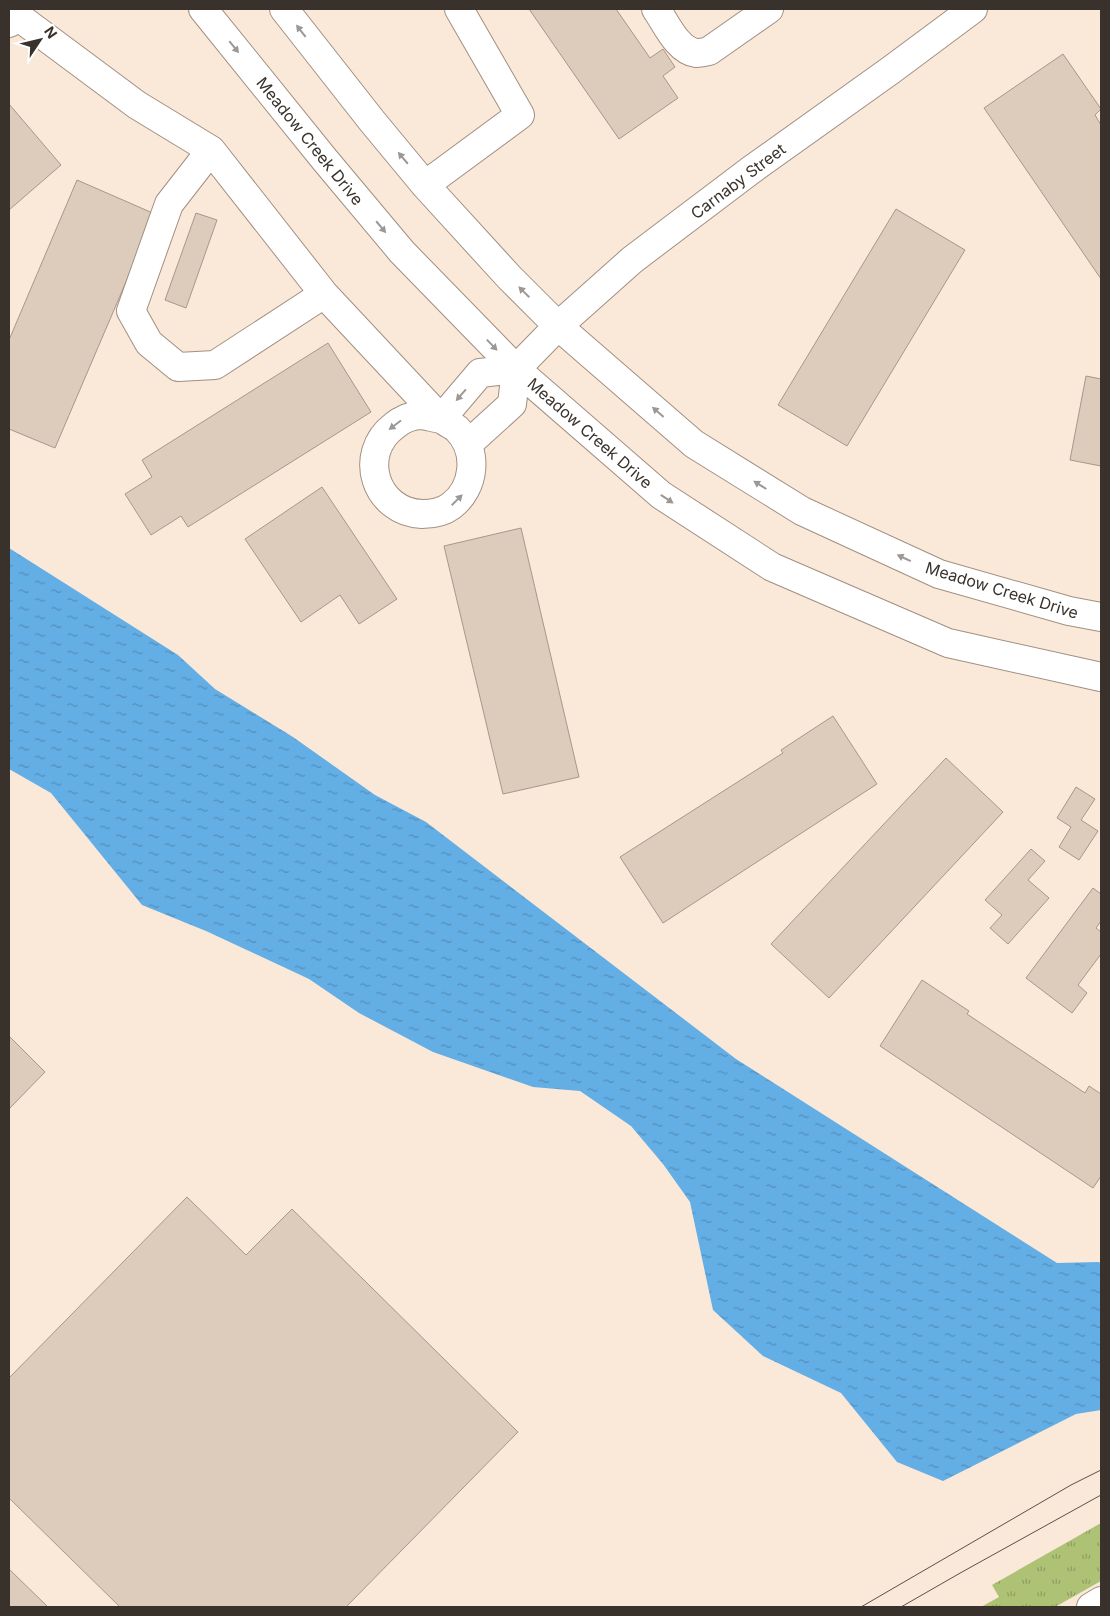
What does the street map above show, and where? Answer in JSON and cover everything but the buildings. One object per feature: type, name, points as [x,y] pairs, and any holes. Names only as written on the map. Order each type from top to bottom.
[{"type":"street","name":"Meadow Creek Drive","points":[[203,9],[324,160],[402,252],[516,369],[661,495],[772,567],[948,643],[1101,677]]},
{"type":"street","name":"Meadow Creek Drive","points":[[284,9],[426,185],[509,277],[558,326],[694,444],[802,511],[939,574],[1069,611],[1101,617]]},
{"type":"street","points":[[426,185],[520,115],[459,9]]},
{"type":"street","points":[[656,9],[676,39],[686,49],[697,53],[709,51],[770,9]]},
{"type":"street","name":"Carnaby Street","points":[[516,369],[558,326],[632,260],[751,170],[891,70],[963,11]]},
{"type":"street","points":[[13,16],[137,106],[211,150],[324,294],[441,419],[457,429],[468,444],[472,458],[471,474],[464,492],[450,507],[431,514],[411,513],[393,504],[380,489],[374,470],[376,450],[385,432],[401,420],[421,415],[441,419]]},
{"type":"street","points":[[211,150],[168,204],[131,311],[149,343],[178,367],[215,365],[324,294]]},
{"type":"street","points":[[441,419],[480,373],[516,369],[512,404],[468,444]]},
{"type":"street","points":[[1091,1607],[1101,1601]]},
{"type":"green space","points":[[1101,1523],[1101,1581],[1055,1607],[981,1607],[999,1597],[992,1585]]},
{"type":"water","points":[[9,548],[178,655],[215,689],[293,737],[375,795],[426,822],[736,1059],[1057,1263],[1099,1262],[1101,1264],[1101,1410],[1076,1414],[943,1481],[897,1462],[841,1393],[763,1356],[713,1310],[690,1202],[663,1164],[631,1126],[580,1091],[533,1087],[433,1052],[359,1013],[309,979],[206,931],[142,905],[51,793],[9,769]]},
{"type":"tram line","points":[[861,1607],[1071,1485],[1101,1470]]},
{"type":"tram line","points":[[901,1607],[1101,1495]]}]
